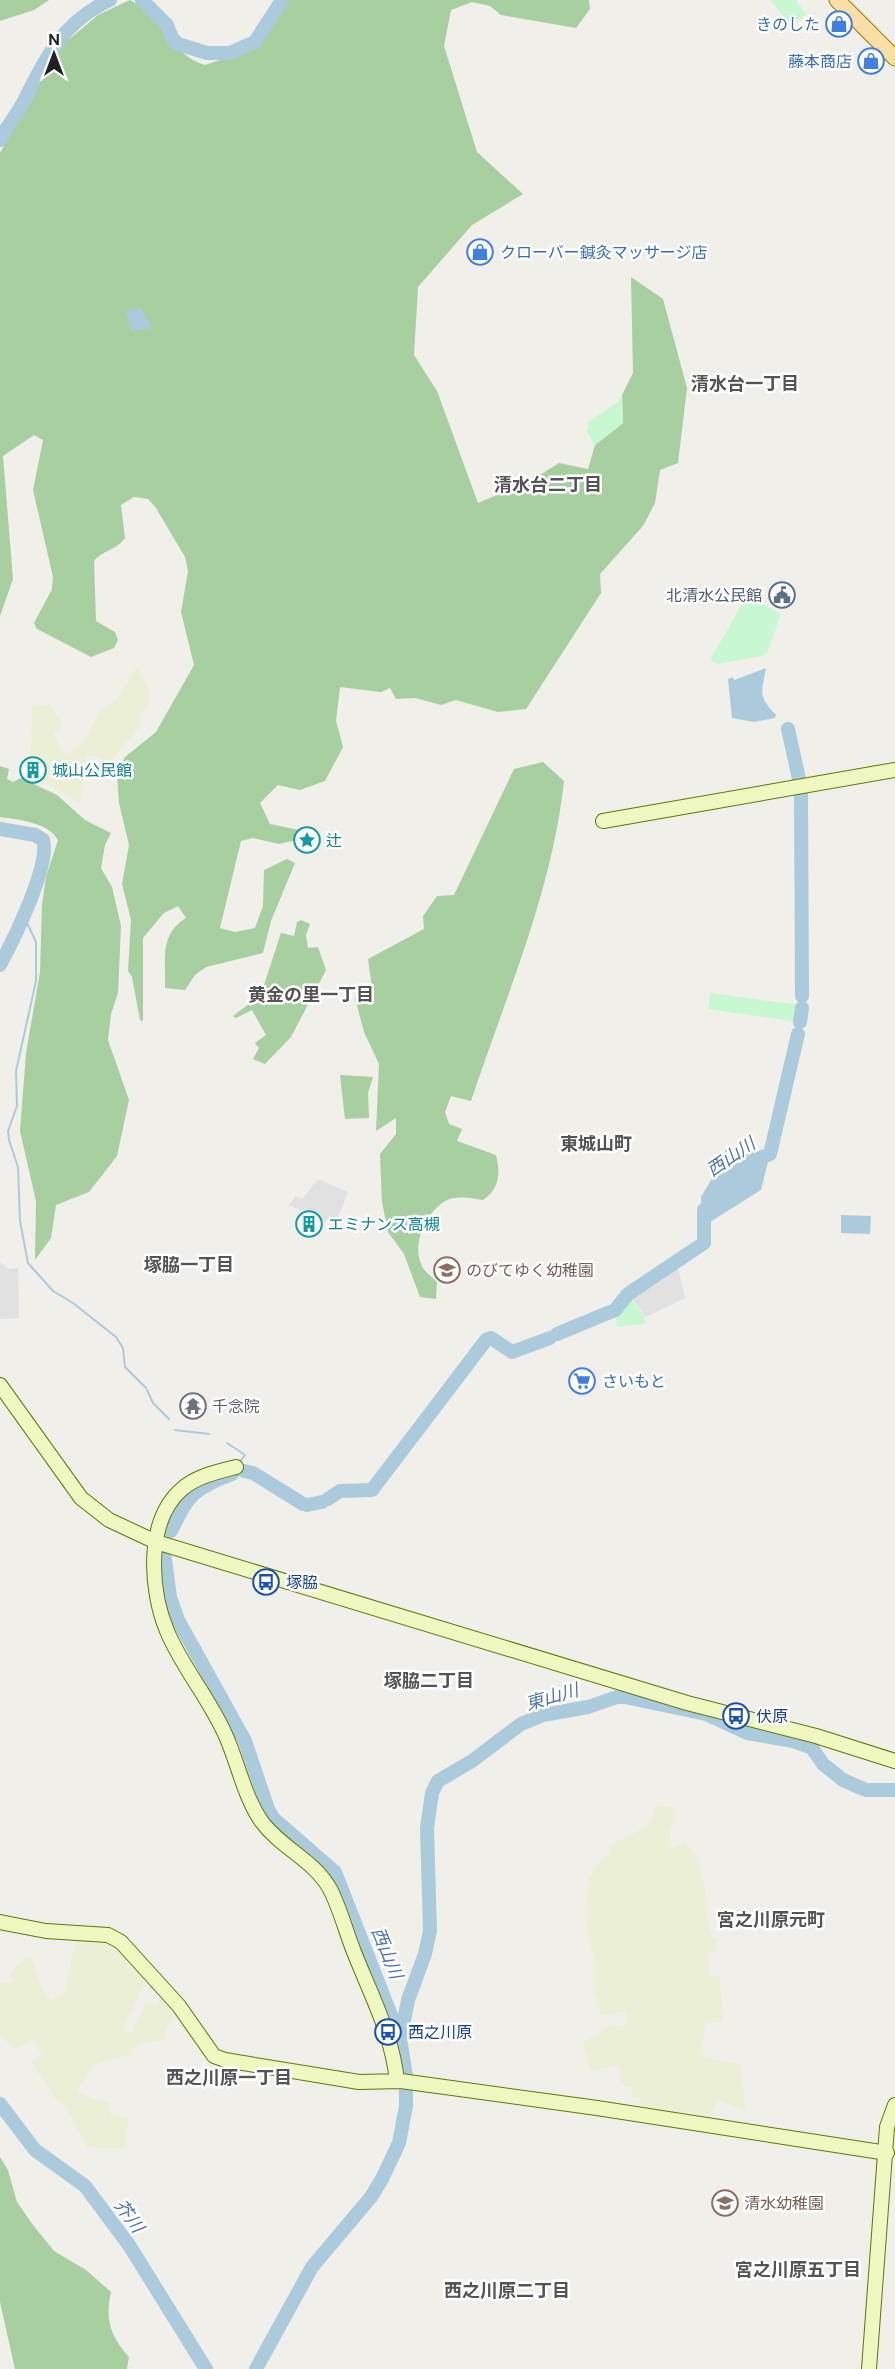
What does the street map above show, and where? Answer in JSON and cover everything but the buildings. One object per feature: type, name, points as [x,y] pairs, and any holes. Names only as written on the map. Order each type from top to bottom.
[{"type":"main road","points":[[837,0],[895,58]]},
{"type":"street","points":[[603,821],[895,770]]},
{"type":"street","points":[[0,1385],[81,1498],[109,1520],[156,1542],[687,1703],[816,1736],[895,1761]]},
{"type":"street","points":[[236,1467],[200,1478],[181,1490],[165,1512],[156,1542],[156,1585],[160,1610],[168,1633],[225,1733],[262,1822],[319,1872],[331,1890],[380,2011],[392,2047],[399,2081]]},
{"type":"street","points":[[0,1922],[46,1931],[108,1935],[121,1942],[180,2006],[214,2055],[225,2060],[359,2082],[399,2081],[597,2108],[887,2153]]},
{"type":"street","points":[[868,2369],[887,2153],[887,2127],[895,2105]]},
{"type":"green space","points":[[0,0],[49,0],[34,10],[0,21]]},
{"type":"green space","points":[[130,0],[150,15],[183,53],[205,65],[246,50],[264,37],[280,16],[288,0],[589,0],[590,9],[576,28],[501,15],[490,6],[472,2],[451,10],[444,46],[477,152],[523,194],[472,225],[418,287],[414,355],[437,391],[478,503],[530,481],[559,463],[588,469],[595,445],[623,423],[622,395],[633,373],[631,277],[663,299],[687,388],[678,463],[660,470],[655,503],[643,526],[600,574],[601,593],[526,709],[498,712],[456,700],[441,705],[415,698],[396,699],[390,688],[381,692],[340,687],[336,721],[343,747],[325,781],[300,790],[278,785],[260,803],[270,824],[299,830],[301,839],[279,844],[253,838],[241,841],[220,928],[235,932],[255,928],[263,906],[264,870],[287,859],[295,863],[271,921],[263,953],[206,967],[195,975],[185,990],[165,988],[165,958],[168,940],[171,932],[186,918],[178,906],[164,913],[143,938],[143,1021],[140,1020],[132,977],[128,971],[131,920],[122,884],[129,845],[119,803],[117,775],[125,757],[156,732],[194,665],[181,612],[188,571],[185,557],[156,508],[148,499],[134,497],[121,505],[125,538],[94,561],[96,621],[115,632],[118,640],[114,648],[91,657],[37,629],[34,623],[52,589],[53,577],[33,490],[43,440],[34,435],[3,456],[13,579],[0,616],[0,153],[50,61],[66,42],[98,15]]},
{"type":"green space","points":[[770,0],[796,0],[806,14],[792,26]]},
{"type":"green space","points":[[622,395],[623,423],[595,445],[586,430],[589,428],[587,423],[618,402]]},
{"type":"green space","points":[[747,595],[781,614],[766,655],[718,664],[710,660]]},
{"type":"green space","points":[[137,666],[149,690],[150,699],[147,709],[139,714],[141,725],[108,764],[95,755],[85,756],[86,775],[79,804],[38,777],[41,770],[27,762],[31,747],[32,707],[50,705],[61,721],[60,729],[54,733],[58,745],[62,752],[68,754],[84,742],[100,711],[117,699]]},
{"type":"green space","points":[[543,762],[564,781],[558,822],[539,903],[471,1101],[451,1096],[445,1112],[449,1124],[462,1129],[457,1141],[496,1155],[497,1180],[492,1191],[483,1200],[449,1199],[432,1213],[422,1229],[418,1247],[421,1264],[437,1282],[436,1299],[420,1297],[404,1254],[388,1232],[382,1202],[380,1154],[396,1134],[396,1118],[376,1131],[379,1064],[364,1032],[355,998],[373,994],[368,959],[424,929],[423,916],[437,896],[454,895],[514,769]]},
{"type":"green space","points":[[0,766],[9,769],[7,779],[13,782],[21,778],[57,795],[85,820],[111,833],[105,845],[101,868],[112,887],[121,926],[118,993],[111,1014],[108,1040],[129,1100],[117,1156],[89,1192],[56,1205],[51,1238],[35,1260],[36,1201],[20,1131],[26,1053],[40,972],[42,905],[46,877],[58,840],[54,834],[41,826],[0,817]]},
{"type":"green space","points":[[301,920],[310,924],[306,935],[308,948],[318,947],[326,970],[291,1037],[265,1064],[253,1059],[259,1048],[255,1043],[266,1035],[252,1010],[236,1018],[233,1016],[257,998],[263,988],[281,933],[294,936],[297,922]]},
{"type":"green space","points":[[710,993],[800,1005],[799,1022],[708,1009]]},
{"type":"green space","points":[[340,1075],[373,1077],[368,1093],[369,1118],[345,1119]]},
{"type":"green space","points":[[628,1295],[645,1317],[645,1324],[617,1327],[615,1313]]},
{"type":"green space","points":[[656,1806],[673,1808],[675,1819],[670,1831],[671,1849],[685,1842],[697,1857],[706,1894],[707,1916],[713,1938],[717,1939],[716,1953],[708,1953],[709,1975],[720,1976],[723,2022],[705,2022],[702,2058],[741,2064],[746,2110],[717,2100],[710,2118],[640,2108],[641,2098],[631,2097],[631,2087],[623,2087],[618,2065],[591,2071],[583,2045],[584,2042],[600,2033],[603,2028],[627,2025],[626,2011],[601,2015],[593,1989],[593,1959],[585,1912],[590,1877],[597,1862],[599,1864],[610,1852],[608,1849],[618,1841],[647,1827]]},
{"type":"green space","points":[[76,1937],[98,1937],[116,1945],[144,1973],[142,1977],[145,1983],[123,2029],[131,2033],[147,2002],[156,2006],[162,1994],[176,2012],[168,2025],[164,2040],[139,2043],[129,2054],[93,2065],[77,2091],[93,2099],[109,2103],[110,2114],[129,2119],[125,2149],[87,2147],[64,2104],[55,2098],[31,2062],[42,2055],[33,2039],[15,2049],[0,2035],[0,1983],[13,1982],[10,1972],[28,1956],[32,1958],[43,1991],[51,2000],[56,1998],[65,1992]]},
{"type":"green space","points":[[0,2157],[8,2170],[17,2202],[54,2251],[86,2270],[111,2292],[109,2319],[117,2342],[129,2357],[127,2369],[15,2369],[0,2302]]},
{"type":"shaded area","points":[[318,1179],[348,1192],[337,1220],[328,1218],[326,1222],[289,1205],[296,1196],[302,1199]]},
{"type":"shaded area","points":[[0,1262],[8,1269],[18,1268],[19,1318],[0,1319]]},
{"type":"shaded area","points":[[677,1263],[685,1298],[646,1317],[629,1295]]},
{"type":"water","points":[[141,308],[152,328],[131,331],[126,311]]},
{"type":"water","points":[[766,668],[762,693],[766,703],[776,715],[775,718],[754,722],[732,718],[728,679],[733,677],[734,680]]},
{"type":"water","points":[[727,1147],[767,1155],[769,1158],[761,1190],[702,1227],[701,1197],[720,1165]]},
{"type":"water","points":[[841,1215],[871,1216],[870,1234],[841,1233]]},
{"type":"waterway","name":"芥川","points":[[0,140],[58,42],[80,19],[110,0]]},
{"type":"waterway","name":"芥川","points":[[142,0],[167,25],[172,38],[178,44],[207,53],[230,53],[255,42],[282,0]]},
{"type":"waterway","name":"西山川","points":[[788,729],[799,779]]},
{"type":"waterway","name":"西山川","points":[[801,794],[802,996]]},
{"type":"waterway","name":"芥川","points":[[0,829],[35,835],[43,840],[44,851],[36,884],[0,965]]},
{"type":"waterway","points":[[23,914],[36,942],[36,981],[16,1071],[17,1106],[8,1131],[18,1167],[20,1221],[28,1263],[53,1291],[73,1303],[116,1337],[123,1348],[125,1367],[146,1388]]},
{"type":"waterway","name":"西山川","points":[[800,1022],[802,1008]]},
{"type":"waterway","name":"西山川","points":[[750,1162],[770,1154],[798,1034]]},
{"type":"waterway","name":"西山川","points":[[557,1334],[615,1310],[628,1294],[704,1243],[704,1210]]},
{"type":"waterway","name":"西山川","points":[[328,1499],[340,1491],[372,1490],[486,1340],[491,1338],[512,1352],[550,1338]]},
{"type":"waterway","points":[[147,1390],[153,1403],[169,1419]]},
{"type":"waterway","points":[[175,1430],[209,1434]]},
{"type":"waterway","points":[[227,1443],[245,1455],[239,1463]]},
{"type":"waterway","name":"西山川","points":[[244,1471],[253,1473],[303,1504]]},
{"type":"waterway","name":"西山川","points":[[171,1531],[194,1494],[209,1484],[232,1474]]},
{"type":"waterway","name":"西山川","points":[[307,1505],[322,1502]]},
{"type":"waterway","name":"西山川","points":[[165,1559],[170,1597],[178,1620],[245,1741],[268,1809],[273,1818],[335,1872],[400,2038],[406,2076],[406,2106],[399,2143],[382,2179],[371,2197],[312,2267],[256,2369]]},
{"type":"waterway","name":"東山川","points":[[401,2036],[408,2000],[425,1954],[430,1931],[427,1828],[432,1793],[438,1781],[472,1761],[521,1724],[543,1715],[588,1707],[620,1696],[706,1714],[747,1733],[793,1741],[812,1748],[823,1764],[843,1780],[866,1790],[895,1790]]},
{"type":"waterway","name":"芥川","points":[[0,2104],[35,2150],[85,2186],[129,2245],[206,2369]]},
{"type":"place","name":"きのした","points":[[839,24]]},
{"type":"place","name":"藤本商店","points":[[871,61]]},
{"type":"place","name":"クローバー鍼灸マッサージ店","points":[[480,252]]},
{"type":"place","name":"北清水公民館","points":[[782,595]]},
{"type":"place","name":"城山公民館","points":[[33,770]]},
{"type":"place","name":"辻","points":[[307,840]]},
{"type":"place","name":"エミナンス高槻","points":[[309,1224]]},
{"type":"place","name":"のびてゆく幼稚園","points":[[447,1270]]},
{"type":"place","name":"さいもと","points":[[582,1381]]},
{"type":"place","name":"千念院","points":[[193,1406]]},
{"type":"place","name":"塚脇","points":[[266,1582]]},
{"type":"place","name":"伏原","points":[[736,1716]]},
{"type":"place","name":"西之川原","points":[[388,2032]]},
{"type":"place","name":"清水幼稚園","points":[[725,2203]]},
{"type":"district","name":"清水台一丁目","points":[[745,384]]},
{"type":"district","name":"清水台二丁目","points":[[548,485]]},
{"type":"district","name":"黄金の里一丁目","points":[[311,995]]},
{"type":"district","name":"東城山町","points":[[596,1144]]},
{"type":"district","name":"塚脇一丁目","points":[[189,1265]]},
{"type":"district","name":"塚脇二丁目","points":[[429,1681]]},
{"type":"district","name":"宮之川原元町","points":[[771,1920]]},
{"type":"district","name":"西之川原一丁目","points":[[229,2078]]},
{"type":"district","name":"宮之川原五丁目","points":[[798,2270]]},
{"type":"district","name":"西之川原二丁目","points":[[507,2291]]}]
